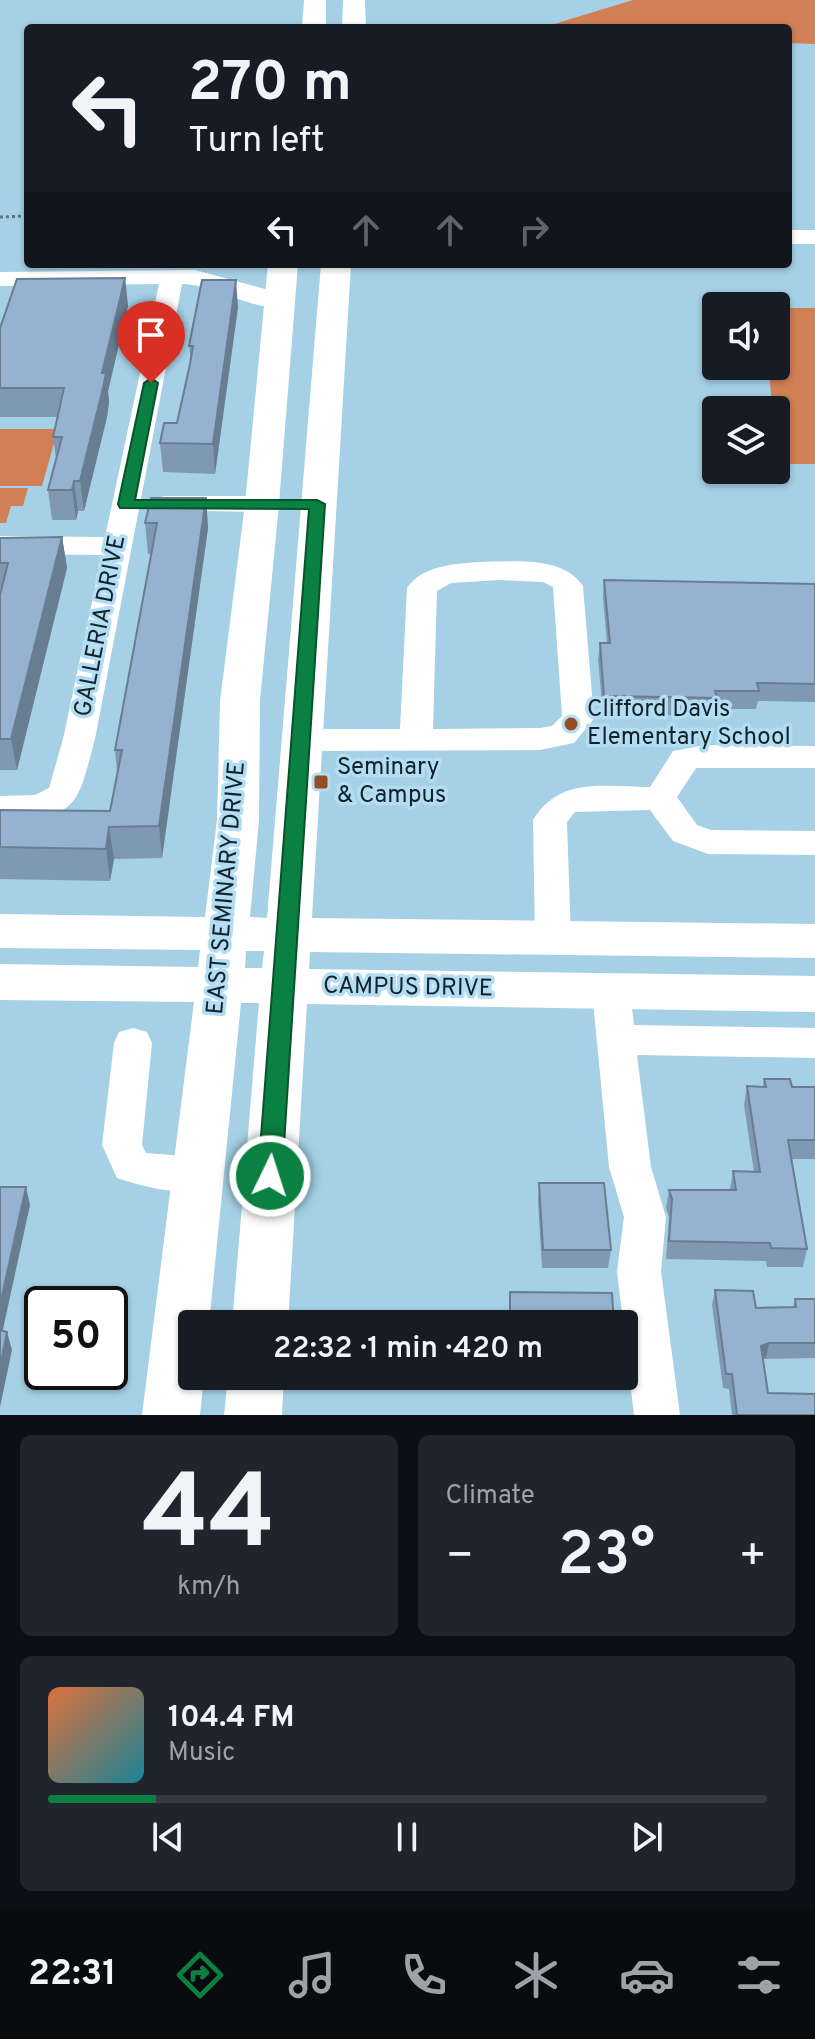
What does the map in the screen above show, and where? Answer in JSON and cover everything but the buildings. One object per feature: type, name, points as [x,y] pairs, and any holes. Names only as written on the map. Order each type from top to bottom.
[{"type":"main road","points":[[314,24],[315,0]]},
{"type":"main road","points":[[354,0],[354,24]]},
{"type":"main road","name":"EAST SEMINARY DRIVE","points":[[171,1415],[238,820],[240,701],[262,504],[283,268]]},
{"type":"main road","points":[[261,1310],[336,268]]},
{"type":"main road","points":[[262,504],[317,504]]},
{"type":"main road","name":"CAMPUS DRIVE","points":[[0,931],[221,960],[283,986],[815,994]]},
{"type":"main road","name":"CAMPUS DRIVE","points":[[0,982],[221,960],[287,936],[815,941]]},
{"type":"main road","points":[[729,993],[769,975],[815,975]]},
{"type":"main road","points":[[253,1415],[255,1390]]},
{"type":"lane","points":[[792,237],[815,237]]},
{"type":"lane","points":[[0,279],[171,285]]},
{"type":"lane","points":[[0,291],[171,285],[216,279],[258,298],[279,300]]},
{"type":"lane","name":"GALLERIA DRIVE","points":[[0,808],[43,806],[58,800],[64,793],[79,739],[171,285]]},
{"type":"lane","points":[[126,504],[262,504]]},
{"type":"lane","points":[[0,545],[117,546]]},
{"type":"lane","points":[[301,740],[416,740],[540,739],[562,735],[578,719],[568,586],[562,579],[547,573],[447,573],[427,581],[422,588],[416,740]]},
{"type":"lane","points":[[660,798],[685,759],[705,756],[815,757]]},
{"type":"lane","points":[[660,798],[685,833],[708,842],[815,843]]},
{"type":"lane","points":[[553,939],[550,820],[563,804],[578,799],[660,798]]},
{"type":"lane","points":[[611,991],[630,1167],[645,1217],[639,1271],[657,1415]]},
{"type":"lane","points":[[616,1040],[815,1043]]},
{"type":"lane","points":[[133,1043],[122,1145],[132,1166],[152,1172],[198,1174]]},
{"type":"path","points":[[0,217],[24,216]]},
{"type":"shaded area","points":[[633,0],[815,0],[815,44],[792,43],[792,24],[554,24]]},
{"type":"shaded area","points":[[790,308],[815,308],[815,464],[790,464],[790,396],[771,396],[770,380],[790,380]]},
{"type":"shaded area","points":[[0,429],[58,429],[42,486],[0,486]]},
{"type":"shaded area","points":[[0,488],[28,488],[23,506],[11,506],[6,523],[0,523]]},
{"type":"place","name":"Clifford Davis Elementary School","points":[[571,724]]},
{"type":"place","name":"Seminary & Campus","points":[[321,782]]},
{"type":"route","points":[[151,383],[126,504],[317,504],[270,1176]]}]
